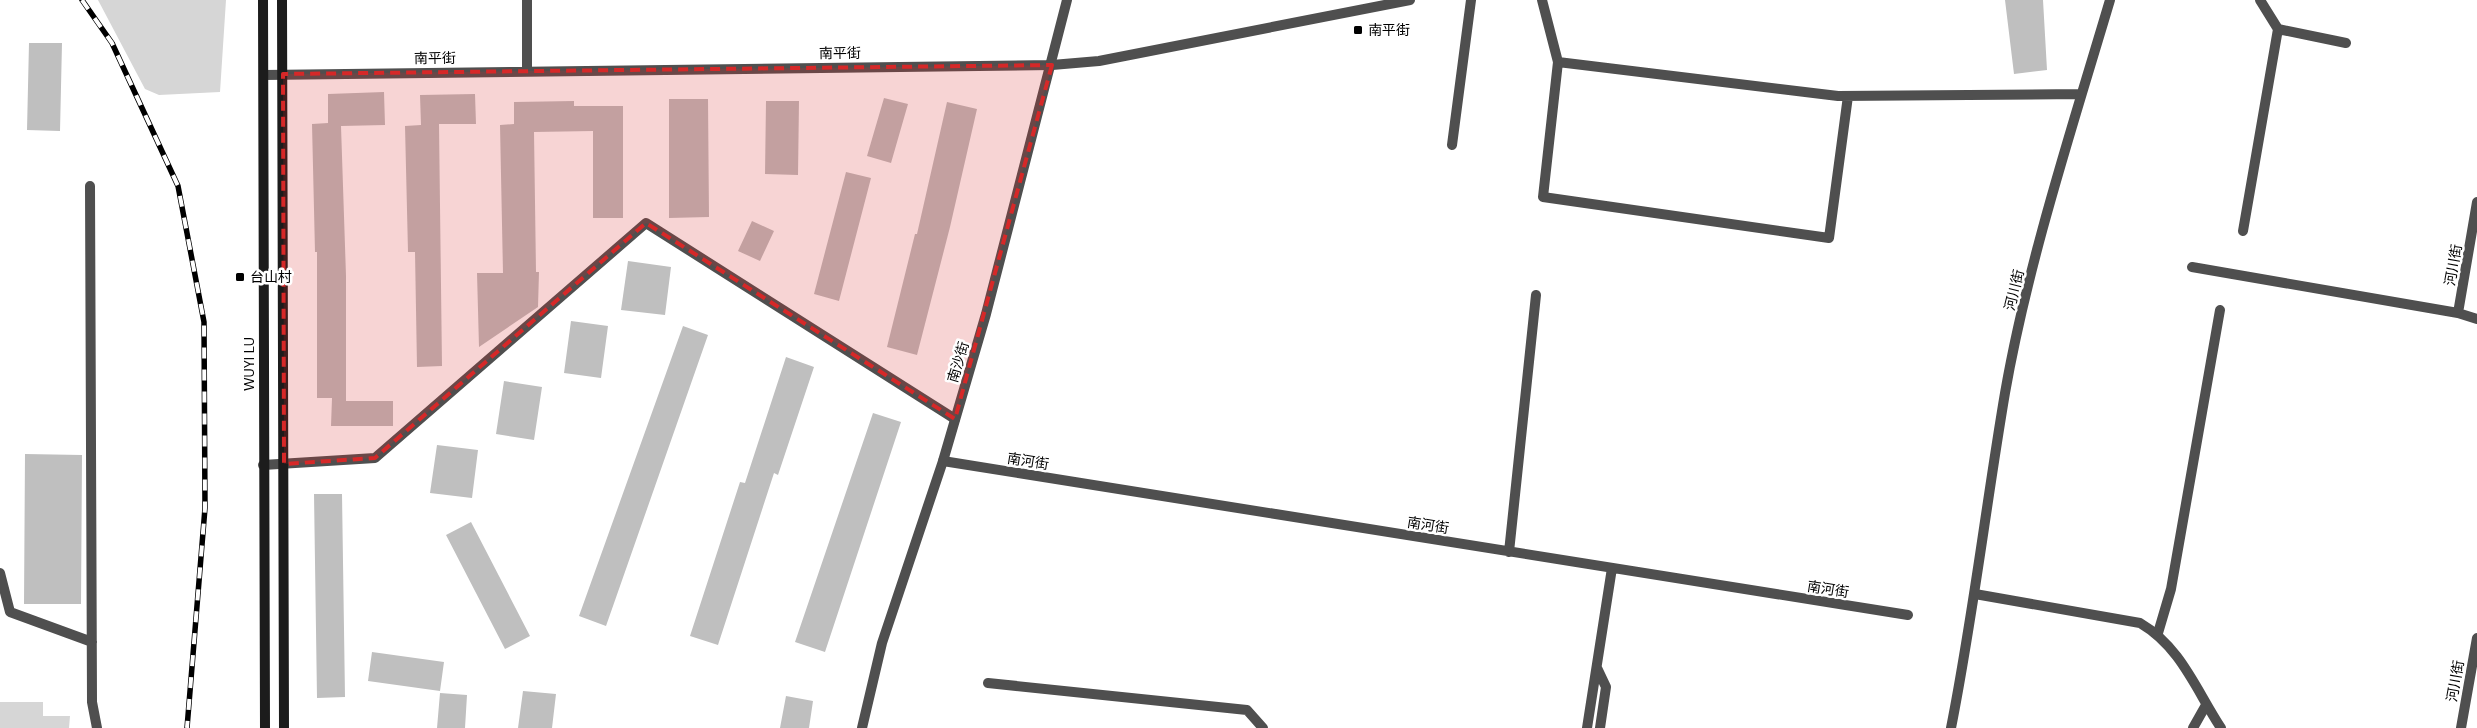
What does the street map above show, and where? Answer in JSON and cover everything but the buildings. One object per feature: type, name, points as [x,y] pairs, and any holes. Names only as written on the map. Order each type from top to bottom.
[{"type":"main road","name":"WUYI LU","points":[[263,0],[262,465],[265,728]]},
{"type":"main road","points":[[282,0],[284,728]]},
{"type":"street","points":[[259,0],[263,13]]},
{"type":"street","points":[[527,0],[527,71]]},
{"type":"street","name":"南沙街","points":[[862,728],[882,643],[944,461],[986,314],[1068,0]]},
{"type":"street","name":"南平街","points":[[264,74],[1052,66],[1099,61],[1410,0]]},
{"type":"street","points":[[1452,145],[1471,0]]},
{"type":"street","points":[[1542,0],[1558,62],[1543,197],[1828,238],[1848,96]]},
{"type":"street","name":"河川街","points":[[1951,728],[1975,594],[2005,393],[2023,305],[2081,94],[2110,0]]},
{"type":"street","points":[[2243,231],[2278,29],[2260,0]]},
{"type":"street","points":[[2278,29],[2346,43]]},
{"type":"street","points":[[1558,62],[1848,96],[2081,94]]},
{"type":"street","points":[[90,186],[92,702],[97,728]]},
{"type":"street","name":"河川街","points":[[2458,313],[2477,202]]},
{"type":"street","points":[[262,465],[375,458],[646,223],[955,419]]},
{"type":"street","points":[[2192,267],[2458,313],[2477,319]]},
{"type":"street","points":[[1509,552],[1536,295]]},
{"type":"street","points":[[2158,633],[2171,589],[2220,310]]},
{"type":"street","name":"南河街","points":[[944,461],[1908,615]]},
{"type":"street","points":[[1587,728],[1612,568]]},
{"type":"street","points":[[0,573],[10,612],[92,642]]},
{"type":"street","points":[[1975,594],[2140,622],[2158,633],[2189,671],[2206,705],[2221,728]]},
{"type":"street","name":"河川街","points":[[2461,728],[2477,638]]},
{"type":"street","points":[[1597,668],[1606,687],[1600,728]]},
{"type":"street","points":[[988,683],[1247,710],[1263,728]]},
{"type":"street","points":[[2194,728],[2206,705]]},
{"type":"highlighted area","points":[[1052,65],[955,419],[646,223],[375,458],[284,464],[283,74]]},
{"type":"shaded area","points":[[98,0],[226,0],[220,92],[159,95],[145,89]]},
{"type":"shaded area","points":[[0,702],[43,702],[43,716],[70,716],[69,728],[0,728]]},
{"type":"railway","points":[[82,0],[112,43],[178,186],[204,322],[205,508],[187,728]]},
{"type":"place","name":"南平街","points":[[1358,30]]},
{"type":"place","name":"台山村","points":[[240,277]]}]
